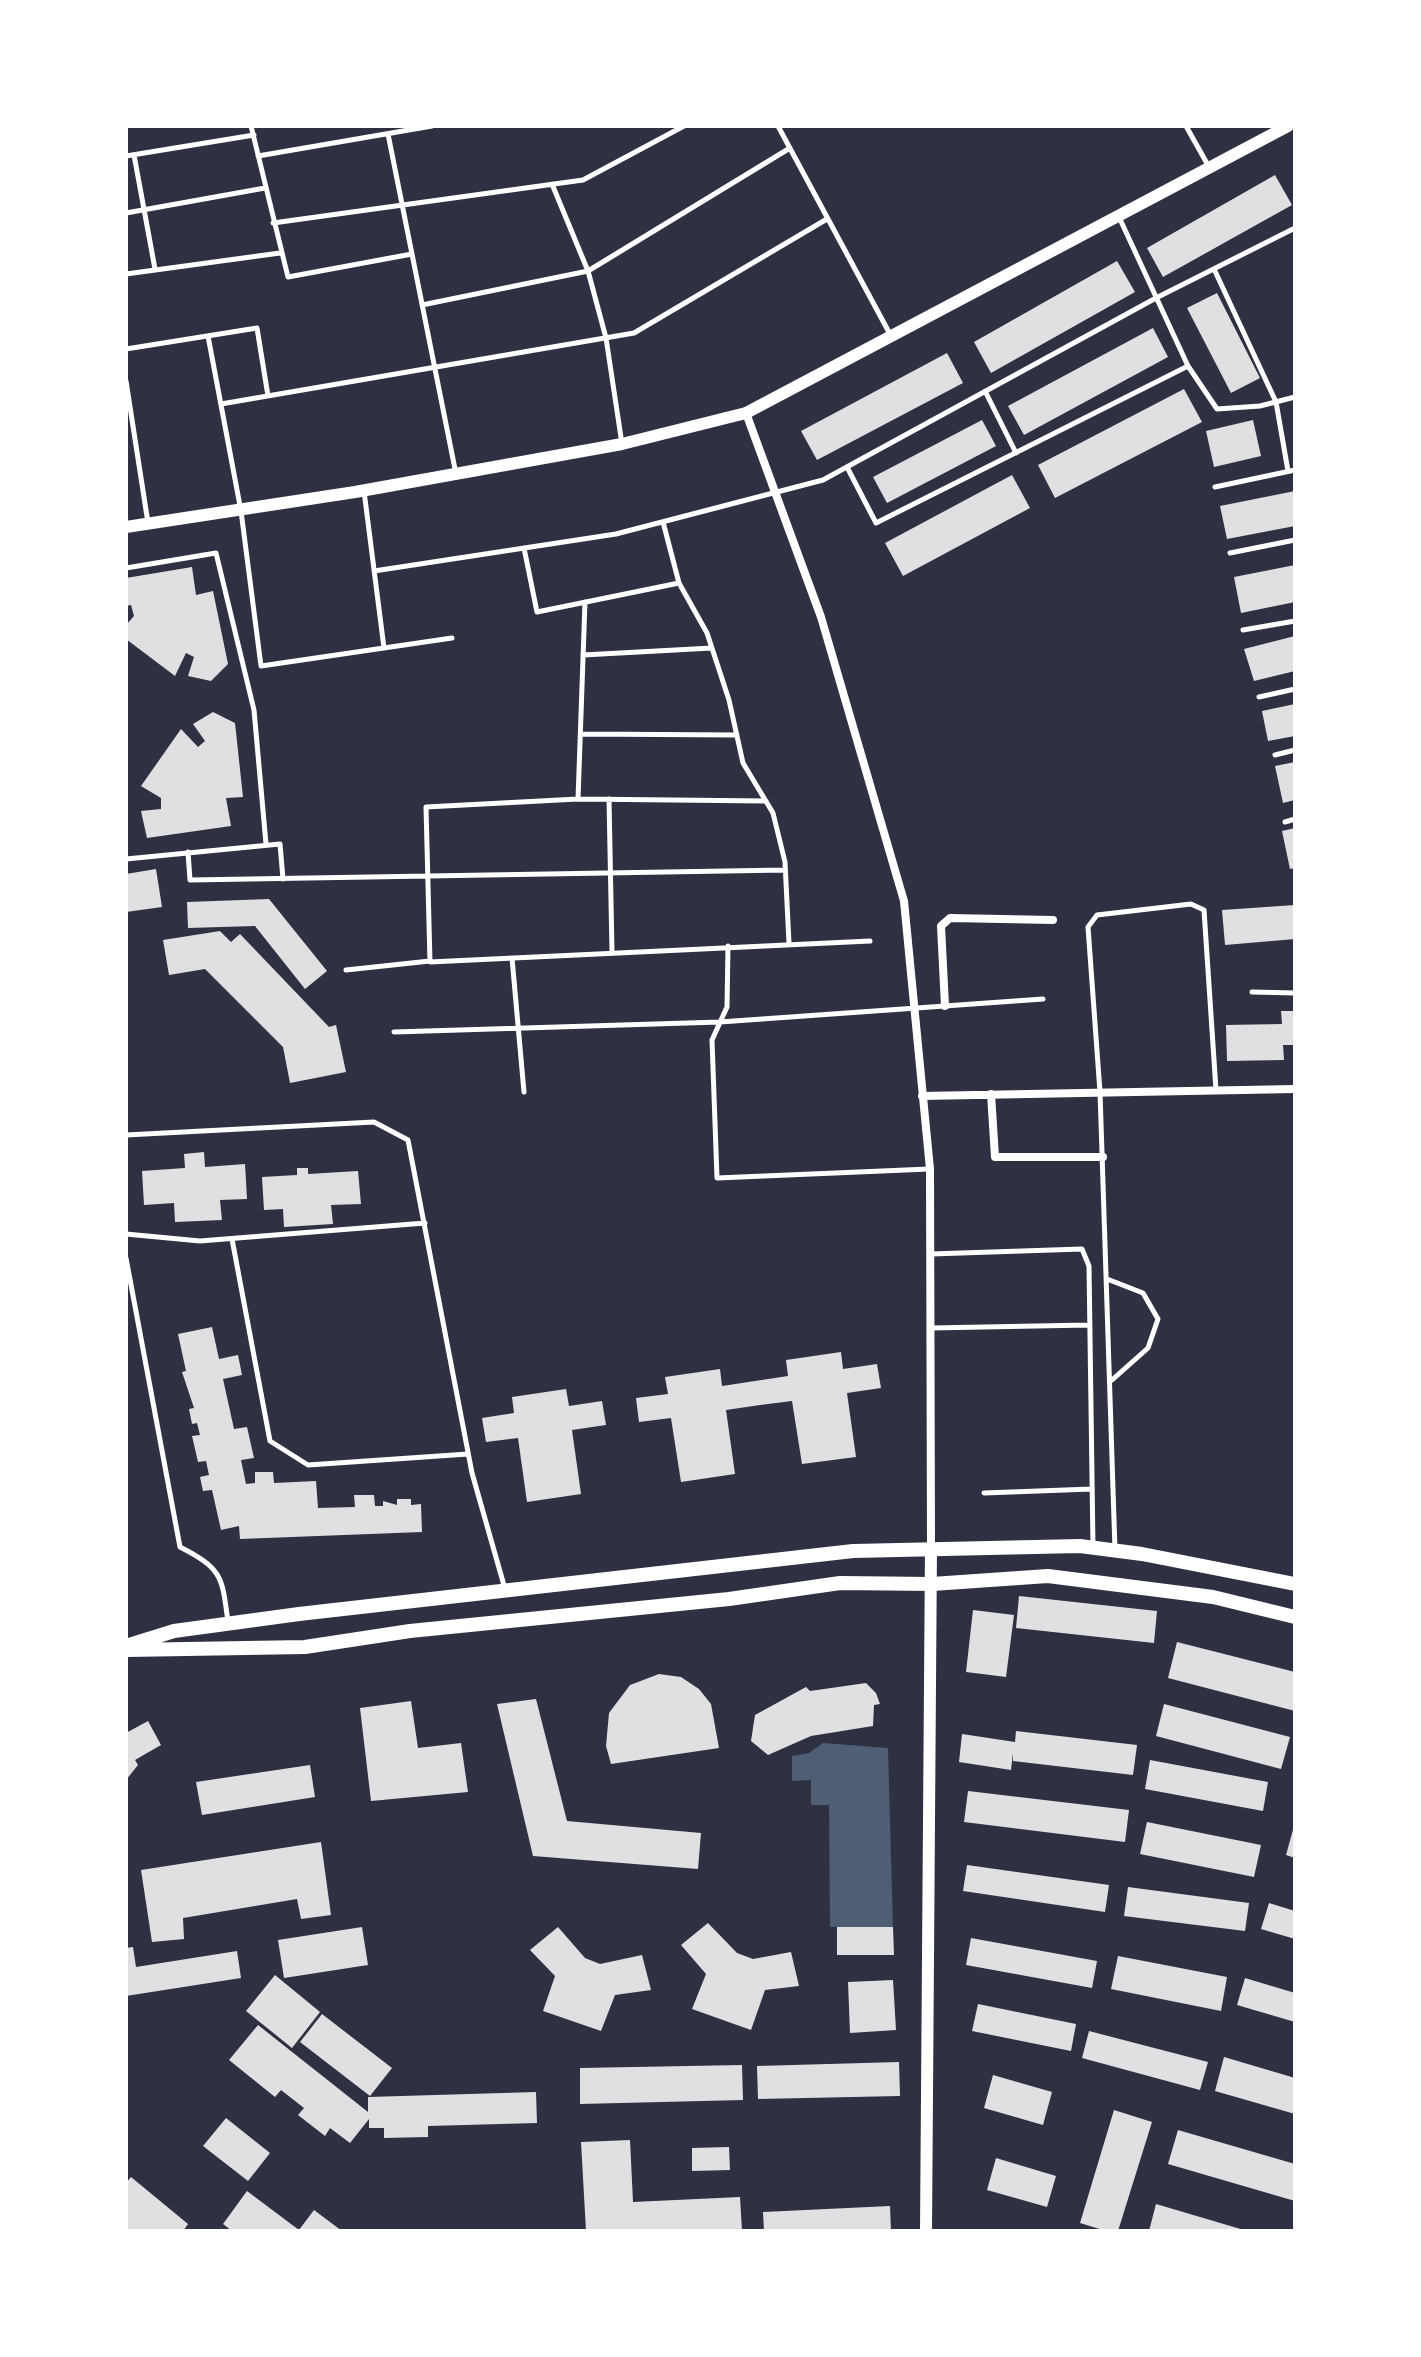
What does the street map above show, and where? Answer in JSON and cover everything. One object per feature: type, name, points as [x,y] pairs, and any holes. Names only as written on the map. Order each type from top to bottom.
[{"type":"main road","points":[[126,1648],[174,1631],[228,1624],[770,1558],[931,1547],[1093,1548],[1295,1584]]},
{"type":"main road","points":[[126,1648],[305,1647],[410,1631],[729,1599],[840,1583],[932,1584],[1048,1576],[1213,1597],[1295,1617]]},
{"type":"street","points":[[126,527],[241,511],[622,444],[746,413],[1288,126]]},
{"type":"street","points":[[746,413],[821,617],[904,901],[930,1169],[932,1584],[926,1904],[926,2231]]},
{"type":"street","points":[[945,1006],[941,926],[950,918],[1053,920]]},
{"type":"street","points":[[922,1096],[1295,1089]]},
{"type":"street","points":[[991,1094],[995,1157],[1103,1157]]},
{"type":"lane","points":[[251,126],[288,277],[412,254]]},
{"type":"lane","points":[[258,156],[432,126]]},
{"type":"lane","points":[[273,223],[583,180],[684,126]]},
{"type":"lane","points":[[778,126],[891,336]]},
{"type":"lane","points":[[1186,126],[1209,168]]},
{"type":"lane","points":[[388,134],[456,474]]},
{"type":"lane","points":[[126,156],[254,135]]},
{"type":"lane","points":[[422,305],[588,271],[790,148]]},
{"type":"lane","points":[[134,155],[155,269]]},
{"type":"lane","points":[[552,184],[588,271],[606,338],[622,444]]},
{"type":"lane","points":[[126,213],[265,188]]},
{"type":"lane","points":[[1118,216],[1188,366],[1217,409],[1295,397]]},
{"type":"lane","points":[[221,404],[634,333],[827,219]]},
{"type":"lane","points":[[374,571],[663,522],[823,480],[1156,298],[1295,228]]},
{"type":"lane","points":[[126,274],[280,253]]},
{"type":"lane","points":[[1214,269],[1276,402],[1292,471],[1215,487]]},
{"type":"lane","points":[[126,349],[257,328],[268,396]]},
{"type":"lane","points":[[208,336],[241,511],[261,666],[452,638]]},
{"type":"lane","points":[[847,467],[876,523],[1188,366]]},
{"type":"lane","points":[[126,381],[148,523]]},
{"type":"lane","points":[[985,391],[1016,453]]},
{"type":"lane","points":[[364,490],[384,648]]},
{"type":"lane","points":[[663,522],[679,583],[712,648],[743,763],[773,813],[785,870],[789,943]]},
{"type":"lane","points":[[1230,553],[1295,540]]},
{"type":"lane","points":[[524,548],[537,612],[679,583]]},
{"type":"lane","points":[[126,568],[216,553],[254,710],[266,844]]},
{"type":"lane","points":[[578,799],[585,602]]},
{"type":"lane","points":[[1243,630],[1295,621]]},
{"type":"lane","points":[[583,655],[712,648]]},
{"type":"lane","points":[[1259,697],[1295,689]]},
{"type":"lane","points":[[581,734],[737,735]]},
{"type":"lane","points":[[1275,755],[1295,750]]},
{"type":"lane","points":[[430,961],[426,807],[578,799],[766,801]]},
{"type":"lane","points":[[609,799],[612,952]]},
{"type":"lane","points":[[1285,822],[1295,819]]},
{"type":"lane","points":[[126,859],[280,844],[283,879]]},
{"type":"lane","points":[[188,852],[190,880],[785,870]]},
{"type":"lane","points":[[1115,1551],[1103,1157],[1088,927],[1097,915],[1191,904],[1204,910],[1216,1090]]},
{"type":"lane","points":[[346,970],[430,961],[870,941]]},
{"type":"lane","points":[[728,946],[727,1007],[712,1040],[717,1178],[930,1169]]},
{"type":"lane","points":[[512,958],[524,1092]]},
{"type":"lane","points":[[1252,992],[1295,993]]},
{"type":"lane","points":[[394,1032],[720,1022],[1043,999]]},
{"type":"lane","points":[[126,1135],[374,1122],[408,1140],[468,1454],[505,1591]]},
{"type":"lane","points":[[126,1234],[200,1241],[425,1223]]},
{"type":"lane","points":[[232,1239],[270,1441],[308,1465],[468,1454]]},
{"type":"lane","points":[[930,1254],[1082,1249],[1089,1266],[1093,1548]]},
{"type":"lane","points":[[126,1258],[180,1547],[200,1557],[222,1578],[228,1624]]},
{"type":"lane","points":[[1107,1279],[1143,1293],[1158,1319],[1148,1348],[1111,1381]]},
{"type":"lane","points":[[930,1328],[1090,1325]]},
{"type":"lane","points":[[984,1493],[1092,1489]]},
{"type":"water","points":[[823,1743],[888,1748],[893,1927],[830,1927],[829,1805],[811,1805],[811,1780],[792,1781],[792,1756],[809,1753]]},
{"type":"building","points":[[1275,175],[1292,205],[1163,277],[1147,248]]},
{"type":"building","points":[[1117,261],[1135,292],[991,373],[974,342]]},
{"type":"building","points":[[1217,293],[1260,378],[1231,393],[1187,308]]},
{"type":"building","points":[[1153,328],[1168,357],[1024,435],[1008,406]]},
{"type":"building","points":[[947,353],[963,383],[817,460],[801,431]]},
{"type":"building","points":[[1184,389],[1202,422],[1055,498],[1038,465]]},
{"type":"building","points":[[982,420],[996,446],[887,503],[873,477]]},
{"type":"building","points":[[1253,420],[1261,456],[1214,467],[1206,431]]},
{"type":"building","points":[[1012,475],[1030,508],[903,576],[885,543]]},
{"type":"building","points":[[1295,491],[1295,526],[1227,539],[1220,506]]},
{"type":"building","points":[[1295,565],[1295,602],[1241,613],[1234,577]]},
{"type":"building","points":[[192,567],[196,595],[213,591],[228,664],[211,681],[188,676],[194,657],[186,653],[175,676],[126,639],[126,625],[134,616],[131,605],[126,606],[126,578]]},
{"type":"building","points":[[1295,636],[1295,671],[1254,681],[1244,649]]},
{"type":"building","points":[[1295,704],[1295,736],[1268,741],[1262,711]]},
{"type":"building","points":[[213,712],[235,723],[243,797],[226,798],[231,826],[147,838],[141,811],[161,809],[161,798],[141,786],[181,729],[198,747],[205,741],[193,724]]},
{"type":"building","points":[[1295,762],[1295,800],[1283,803],[1275,766]]},
{"type":"building","points":[[1295,828],[1295,868],[1290,869],[1282,831]]},
{"type":"building","points":[[156,869],[162,907],[126,912],[126,874]]},
{"type":"building","points":[[269,899],[327,971],[305,989],[255,926],[188,928],[187,902]]},
{"type":"building","points":[[1295,905],[1295,939],[1225,945],[1222,910]]},
{"type":"building","points":[[220,931],[231,942],[240,934],[329,1027],[336,1025],[346,1072],[290,1083],[283,1047],[205,969],[169,975],[163,940]]},
{"type":"building","points":[[1281,1011],[1295,1011],[1295,1045],[1283,1045],[1284,1060],[1227,1061],[1226,1025],[1282,1024]]},
{"type":"building","points":[[204,1152],[205,1167],[245,1164],[247,1199],[220,1200],[222,1220],[175,1222],[174,1203],[144,1205],[142,1171],[185,1168],[184,1154]]},
{"type":"building","points":[[297,1168],[308,1168],[308,1174],[358,1171],[361,1204],[331,1205],[333,1224],[284,1227],[283,1209],[264,1210],[262,1177],[297,1175]]},
{"type":"building","points":[[212,1327],[219,1359],[238,1355],[242,1375],[223,1379],[234,1429],[247,1427],[254,1458],[241,1460],[246,1484],[255,1483],[255,1472],[273,1472],[274,1483],[316,1481],[318,1508],[355,1507],[354,1495],[374,1495],[375,1506],[383,1506],[383,1501],[397,1505],[397,1499],[411,1499],[411,1505],[421,1504],[422,1532],[240,1539],[239,1526],[221,1530],[212,1490],[203,1491],[200,1477],[209,1475],[206,1461],[198,1462],[192,1436],[200,1435],[197,1423],[192,1424],[189,1409],[194,1408],[182,1372],[186,1371],[178,1334]]},
{"type":"building","points":[[841,1352],[843,1369],[877,1364],[881,1388],[847,1393],[856,1457],[802,1464],[792,1401],[760,1405],[726,1410],[735,1474],[681,1482],[671,1418],[639,1422],[636,1398],[668,1394],[665,1377],[720,1369],[722,1386],[788,1376],[786,1360]]},
{"type":"building","points":[[566,1389],[569,1406],[602,1401],[606,1425],[572,1430],[581,1494],[527,1502],[518,1438],[486,1442],[482,1418],[514,1413],[512,1397]]},
{"type":"building","points":[[1019,1596],[1157,1611],[1154,1643],[1016,1628]]},
{"type":"building","points":[[973,1610],[1014,1615],[1006,1677],[966,1672]]},
{"type":"building","points":[[1177,1642],[1295,1672],[1295,1711],[1168,1678]]},
{"type":"building","points":[[659,1674],[681,1677],[699,1689],[711,1704],[719,1748],[611,1764],[606,1746],[609,1713],[630,1685]]},
{"type":"building","points":[[866,1683],[876,1693],[880,1704],[874,1705],[873,1726],[811,1736],[768,1755],[751,1741],[755,1715],[806,1687],[810,1691]]},
{"type":"building","points":[[536,1699],[567,1821],[701,1833],[698,1869],[533,1856],[497,1704]]},
{"type":"building","points":[[411,1701],[418,1748],[461,1743],[468,1792],[371,1801],[360,1708]]},
{"type":"building","points":[[1164,1704],[1290,1737],[1281,1769],[1156,1736]]},
{"type":"building","points":[[148,1721],[161,1745],[135,1760],[138,1765],[126,1780],[126,1733]]},
{"type":"building","points":[[1016,1731],[1137,1745],[1133,1775],[1013,1761],[1013,1753],[1011,1770],[959,1762],[962,1734],[1015,1742]]},
{"type":"building","points":[[1150,1760],[1268,1782],[1263,1811],[1145,1789]]},
{"type":"building","points":[[310,1765],[315,1797],[202,1815],[196,1782]]},
{"type":"building","points":[[968,1791],[1129,1810],[1125,1842],[964,1822]]},
{"type":"building","points":[[1147,1822],[1261,1845],[1254,1877],[1140,1854]]},
{"type":"building","points":[[1295,1826],[1295,1858],[1286,1855]]},
{"type":"building","points":[[321,1842],[331,1915],[301,1919],[297,1899],[183,1918],[184,1939],[152,1942],[141,1870]]},
{"type":"building","points":[[967,1865],[1109,1885],[1105,1912],[963,1891]]},
{"type":"building","points":[[1128,1887],[1249,1903],[1245,1931],[1124,1916]]},
{"type":"building","points":[[1269,1903],[1295,1911],[1295,1939],[1261,1929]]},
{"type":"building","points":[[708,1923],[737,1953],[753,1959],[791,1952],[799,1986],[765,1990],[751,2030],[692,2009],[706,1974],[681,1945]]},
{"type":"building","points":[[362,1927],[368,1965],[284,1978],[278,1940]]},
{"type":"building","points":[[558,1927],[585,1958],[600,1964],[642,1955],[651,1990],[615,1995],[601,2031],[543,2011],[555,1976],[530,1950]]},
{"type":"building","points":[[837,1927],[893,1927],[894,1955],[837,1955]]},
{"type":"building","points":[[971,1938],[1097,1961],[1092,1988],[966,1965]]},
{"type":"building","points":[[133,1947],[136,1967],[237,1951],[241,1978],[126,1996],[126,1948]]},
{"type":"building","points":[[1118,1956],[1227,1977],[1221,2011],[1111,1989]]},
{"type":"building","points":[[275,1975],[320,2012],[292,2048],[246,2011]]},
{"type":"building","points":[[1245,1978],[1295,1993],[1295,2022],[1237,2005]]},
{"type":"building","points":[[893,1980],[896,2030],[850,2033],[848,1982]]},
{"type":"building","points":[[978,2004],[1076,2024],[1071,2051],[972,2031]]},
{"type":"building","points":[[322,2014],[392,2068],[370,2096],[300,2042]]},
{"type":"building","points":[[258,2025],[368,2112],[368,2097],[536,2092],[537,2123],[428,2126],[428,2137],[384,2138],[384,2128],[369,2128],[369,2119],[350,2143],[330,2128],[325,2136],[298,2115],[304,2108],[281,2090],[275,2097],[229,2060]]},
{"type":"building","points":[[1089,2031],[1208,2062],[1200,2090],[1082,2058]]},
{"type":"building","points":[[1224,2057],[1295,2078],[1295,2114],[1215,2091]]},
{"type":"building","points":[[899,2062],[900,2096],[758,2099],[757,2066]]},
{"type":"building","points":[[742,2065],[743,2100],[580,2104],[580,2068]]},
{"type":"building","points":[[993,2075],[1052,2092],[1043,2125],[984,2108]]},
{"type":"building","points":[[1114,2110],[1152,2122],[1118,2231],[1106,2231],[1080,2223]]},
{"type":"building","points":[[226,2118],[270,2153],[248,2181],[203,2146]]},
{"type":"building","points":[[1178,2130],[1295,2164],[1295,2201],[1168,2164]]},
{"type":"building","points":[[630,2140],[633,2202],[740,2197],[742,2231],[586,2231],[581,2142]]},
{"type":"building","points":[[729,2147],[730,2170],[692,2171],[692,2148]]},
{"type":"building","points":[[996,2158],[1056,2176],[1047,2207],[987,2190]]},
{"type":"building","points":[[131,2177],[188,2224],[183,2231],[126,2231],[126,2183]]},
{"type":"building","points":[[247,2191],[299,2230],[314,2210],[342,2231],[232,2231],[223,2224]]},
{"type":"building","points":[[1156,2204],[1244,2230],[1244,2231],[1149,2231]]},
{"type":"building","points":[[890,2206],[891,2231],[764,2231],[763,2212]]}]
